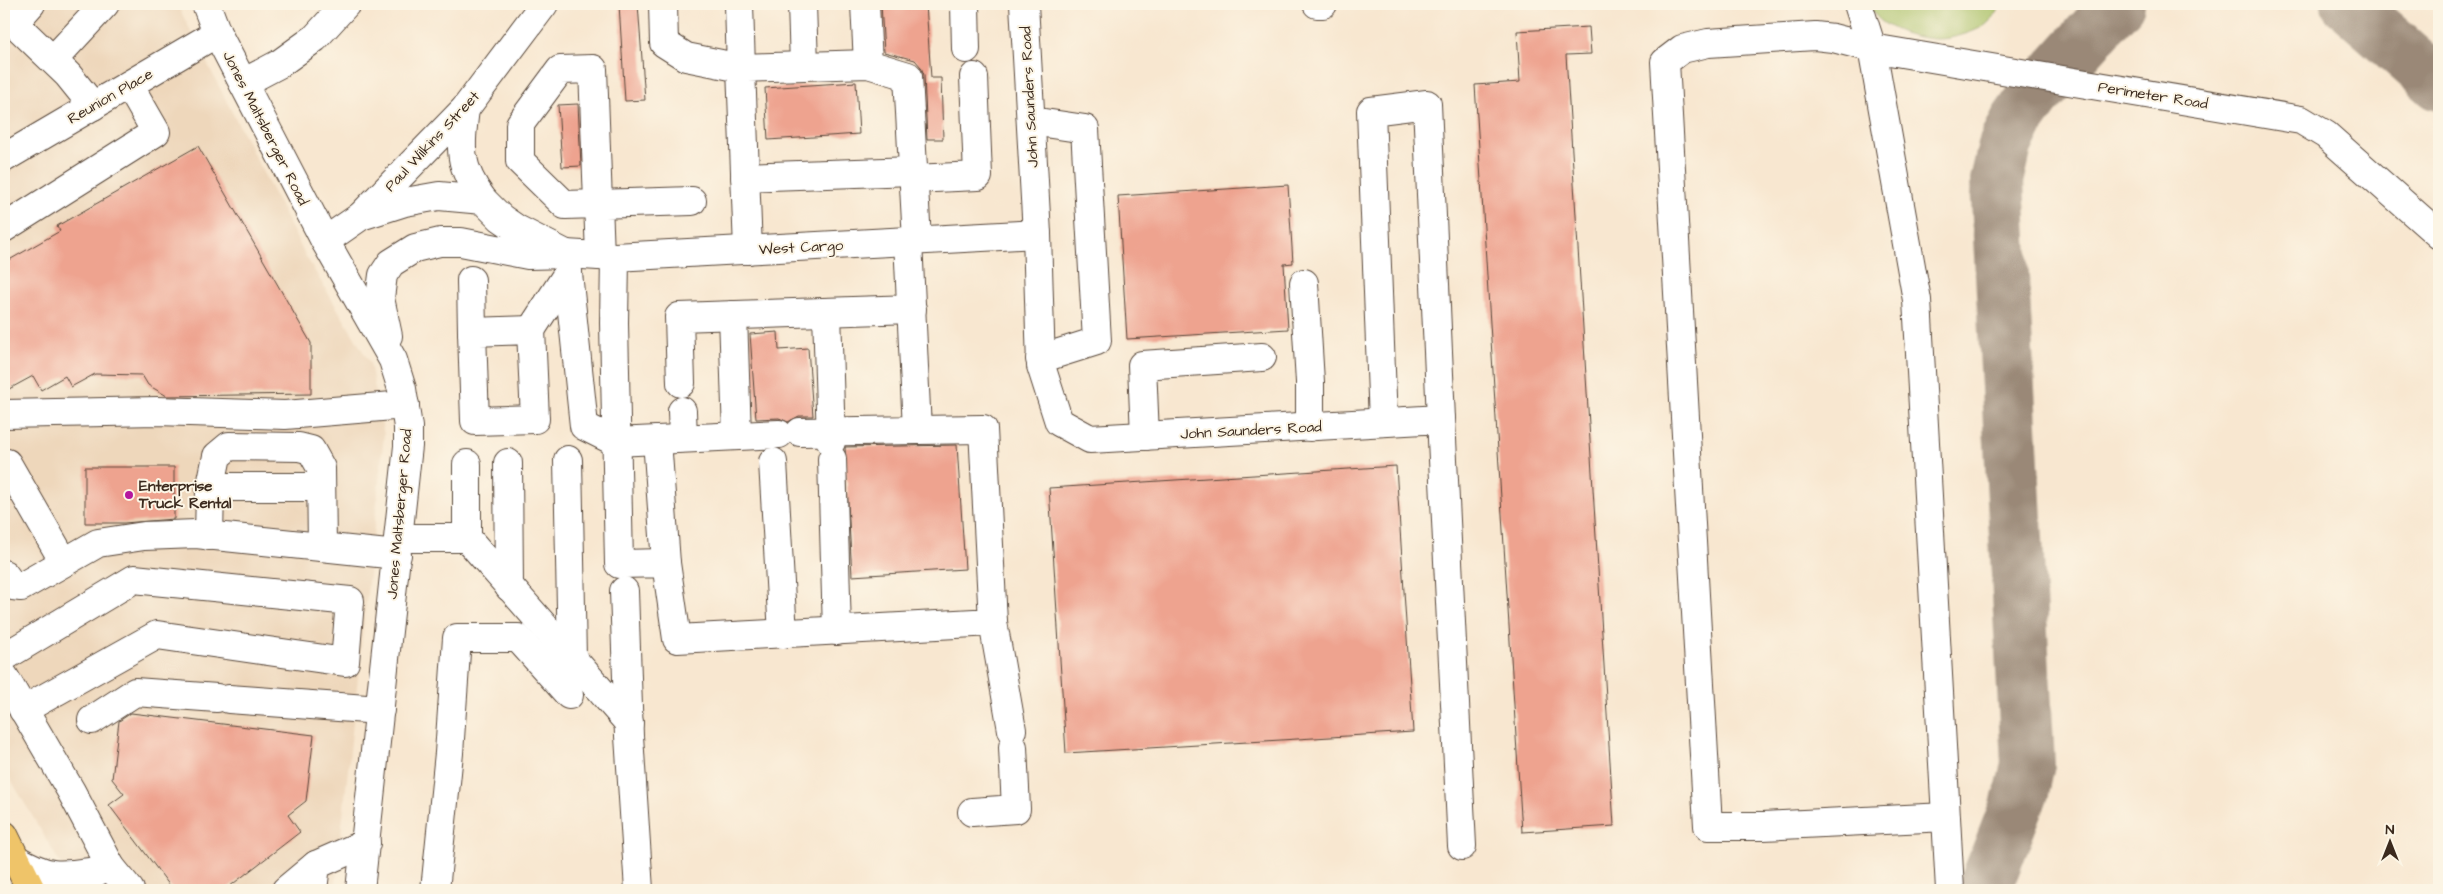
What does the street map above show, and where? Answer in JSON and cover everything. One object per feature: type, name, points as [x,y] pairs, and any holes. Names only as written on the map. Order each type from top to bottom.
[{"type":"main road","points":[[4,835],[31,890]]},
{"type":"street","points":[[53,60],[105,4]]},
{"type":"street","name":"Jones Maltsberger Road","points":[[206,4],[217,34],[325,241],[393,360],[405,405],[408,446],[360,890]]},
{"type":"street","points":[[243,83],[279,64],[315,38],[346,4]]},
{"type":"street","name":"Paul Wilkins Street","points":[[325,241],[361,216],[465,109],[544,4]]},
{"type":"street","points":[[663,4],[664,43],[686,57],[741,68],[868,64],[908,76],[913,175],[912,309],[917,430]]},
{"type":"street","points":[[739,4],[748,250]]},
{"type":"street","points":[[802,4],[804,65]]},
{"type":"street","points":[[865,4],[868,64]]},
{"type":"street","points":[[965,4],[966,49]]},
{"type":"street","name":"John Saunders Road","points":[[1024,4],[1037,234],[1040,359],[1059,422],[1090,440],[1441,419]]},
{"type":"street","points":[[1317,4],[1323,4]]},
{"type":"street","points":[[1858,4],[1872,48],[1917,300],[1950,890]]},
{"type":"street","points":[[13,18],[93,106]]},
{"type":"street","name":"Reunion Place","points":[[4,158],[217,34]]},
{"type":"street","name":"Perimeter Road","points":[[1946,817],[1763,826],[1708,826],[1665,62],[1682,49],[1708,43],[1815,36],[1833,38],[1872,48],[2301,120],[2326,135],[2439,235]]},
{"type":"street","points":[[666,563],[619,564],[616,442],[607,257],[598,204],[594,69],[560,70],[520,124],[520,161],[566,205],[598,204],[692,202]]},
{"type":"street","points":[[745,177],[978,176],[974,77]]},
{"type":"street","points":[[4,228],[156,132],[129,85]]},
{"type":"street","points":[[1384,422],[1371,111],[1427,104],[1462,846]]},
{"type":"street","name":"West Cargo","points":[[465,109],[461,142],[463,161],[469,182],[501,218],[567,264]]},
{"type":"street","points":[[1031,121],[1085,128],[1097,341],[1040,359]]},
{"type":"street","points":[[361,216],[405,202],[439,196],[483,200]]},
{"type":"street","name":"West Cargo","points":[[393,360],[380,298],[383,275],[390,263],[415,248],[440,242],[461,242],[567,264],[607,257],[1037,234]]},
{"type":"street","points":[[470,280],[474,421],[535,419],[531,330],[567,264]]},
{"type":"street","points":[[567,264],[584,426],[616,442],[737,436],[779,442],[831,444],[917,430],[982,428],[993,622],[1012,738],[1016,809],[972,812]]},
{"type":"street","points":[[1304,283],[1310,382],[1310,427]]},
{"type":"street","points":[[681,383],[679,317],[912,309]]},
{"type":"street","points":[[827,312],[837,631]]},
{"type":"street","points":[[733,315],[737,436]]},
{"type":"street","points":[[472,332],[531,330]]},
{"type":"street","points":[[1145,436],[1142,365],[1262,357]]},
{"type":"street","points":[[4,414],[157,411],[285,415],[405,405]]},
{"type":"street","points":[[682,411],[670,439],[666,563],[677,639],[993,622]]},
{"type":"street","points":[[779,442],[783,634]]},
{"type":"street","points":[[209,536],[211,487],[217,456],[229,446],[299,447],[311,450],[321,468],[322,547]]},
{"type":"street","points":[[568,460],[572,658]]},
{"type":"street","points":[[4,464],[7,462],[64,562]]},
{"type":"street","points":[[508,462],[510,587]]},
{"type":"street","points":[[467,464],[467,538],[629,723]]},
{"type":"street","points":[[211,487],[321,487]]},
{"type":"street","points":[[4,574],[13,586],[20,587],[98,543],[144,536],[209,536],[322,547],[398,546],[467,538]]},
{"type":"street","points":[[4,657],[134,579],[350,601],[345,662],[157,634],[23,710]]},
{"type":"street","points":[[624,591],[629,723],[639,890]]},
{"type":"street","points":[[348,630],[388,632]]},
{"type":"street","points":[[435,890],[449,753],[457,638],[518,638],[569,695]]},
{"type":"street","points":[[4,676],[71,791],[104,869],[130,890]]},
{"type":"street","points":[[92,720],[135,692],[380,710]]},
{"type":"street","points":[[286,890],[315,877],[366,843]]},
{"type":"street","points":[[16,859],[39,873],[47,874],[73,874],[104,869]]},
{"type":"street","points":[[76,890],[104,869]]},
{"type":"shaded area","points":[[4,4],[177,4],[304,253],[370,363],[384,435],[335,890],[76,890],[4,768]]},
{"type":"green space","points":[[1869,4],[2003,4],[1991,20],[1982,27],[1961,35],[1938,39],[1918,37],[1888,26],[1873,12]]},
{"type":"building","points":[[619,4],[638,4],[645,100],[625,101]]},
{"type":"building","points":[[881,4],[926,4],[931,78],[941,78],[943,139],[927,139],[924,75],[921,67],[915,60],[884,52]]},
{"type":"building","points":[[1589,27],[1591,54],[1566,55],[1614,826],[1522,832],[1475,85],[1520,82],[1517,31]]},
{"type":"building","points":[[856,82],[859,134],[768,140],[765,88]]},
{"type":"building","points":[[578,104],[581,166],[562,167],[558,105]]},
{"type":"building","points":[[198,146],[311,343],[311,394],[167,396],[148,385],[142,375],[95,374],[71,387],[65,376],[41,390],[33,376],[9,389],[4,379],[4,263],[60,231],[57,226]]},
{"type":"building","points":[[1288,185],[1293,263],[1284,264],[1288,329],[1127,339],[1118,196]]},
{"type":"building","points":[[778,332],[779,350],[808,348],[813,416],[799,416],[788,422],[779,418],[756,419],[750,334]]},
{"type":"building","points":[[957,445],[965,569],[852,576],[845,447]]},
{"type":"building","points":[[1396,466],[1413,732],[1066,753],[1049,488]]},
{"type":"building","name":"Enterprise Truck Rental","points":[[85,467],[174,467],[174,519],[124,523],[85,523]]},
{"type":"building","points":[[131,713],[314,735],[306,801],[288,815],[300,832],[225,890],[173,890],[109,805],[124,794],[112,779],[119,721]]},
{"type":"taxiway","points":[[1984,890],[2022,792],[2028,764],[1997,181],[2005,146],[2017,121],[2035,96],[2118,4]]},
{"type":"taxiway","points":[[2348,4],[2439,84]]},
{"type":"place","name":"Enterprise Truck Rental","points":[[129,495]]}]
